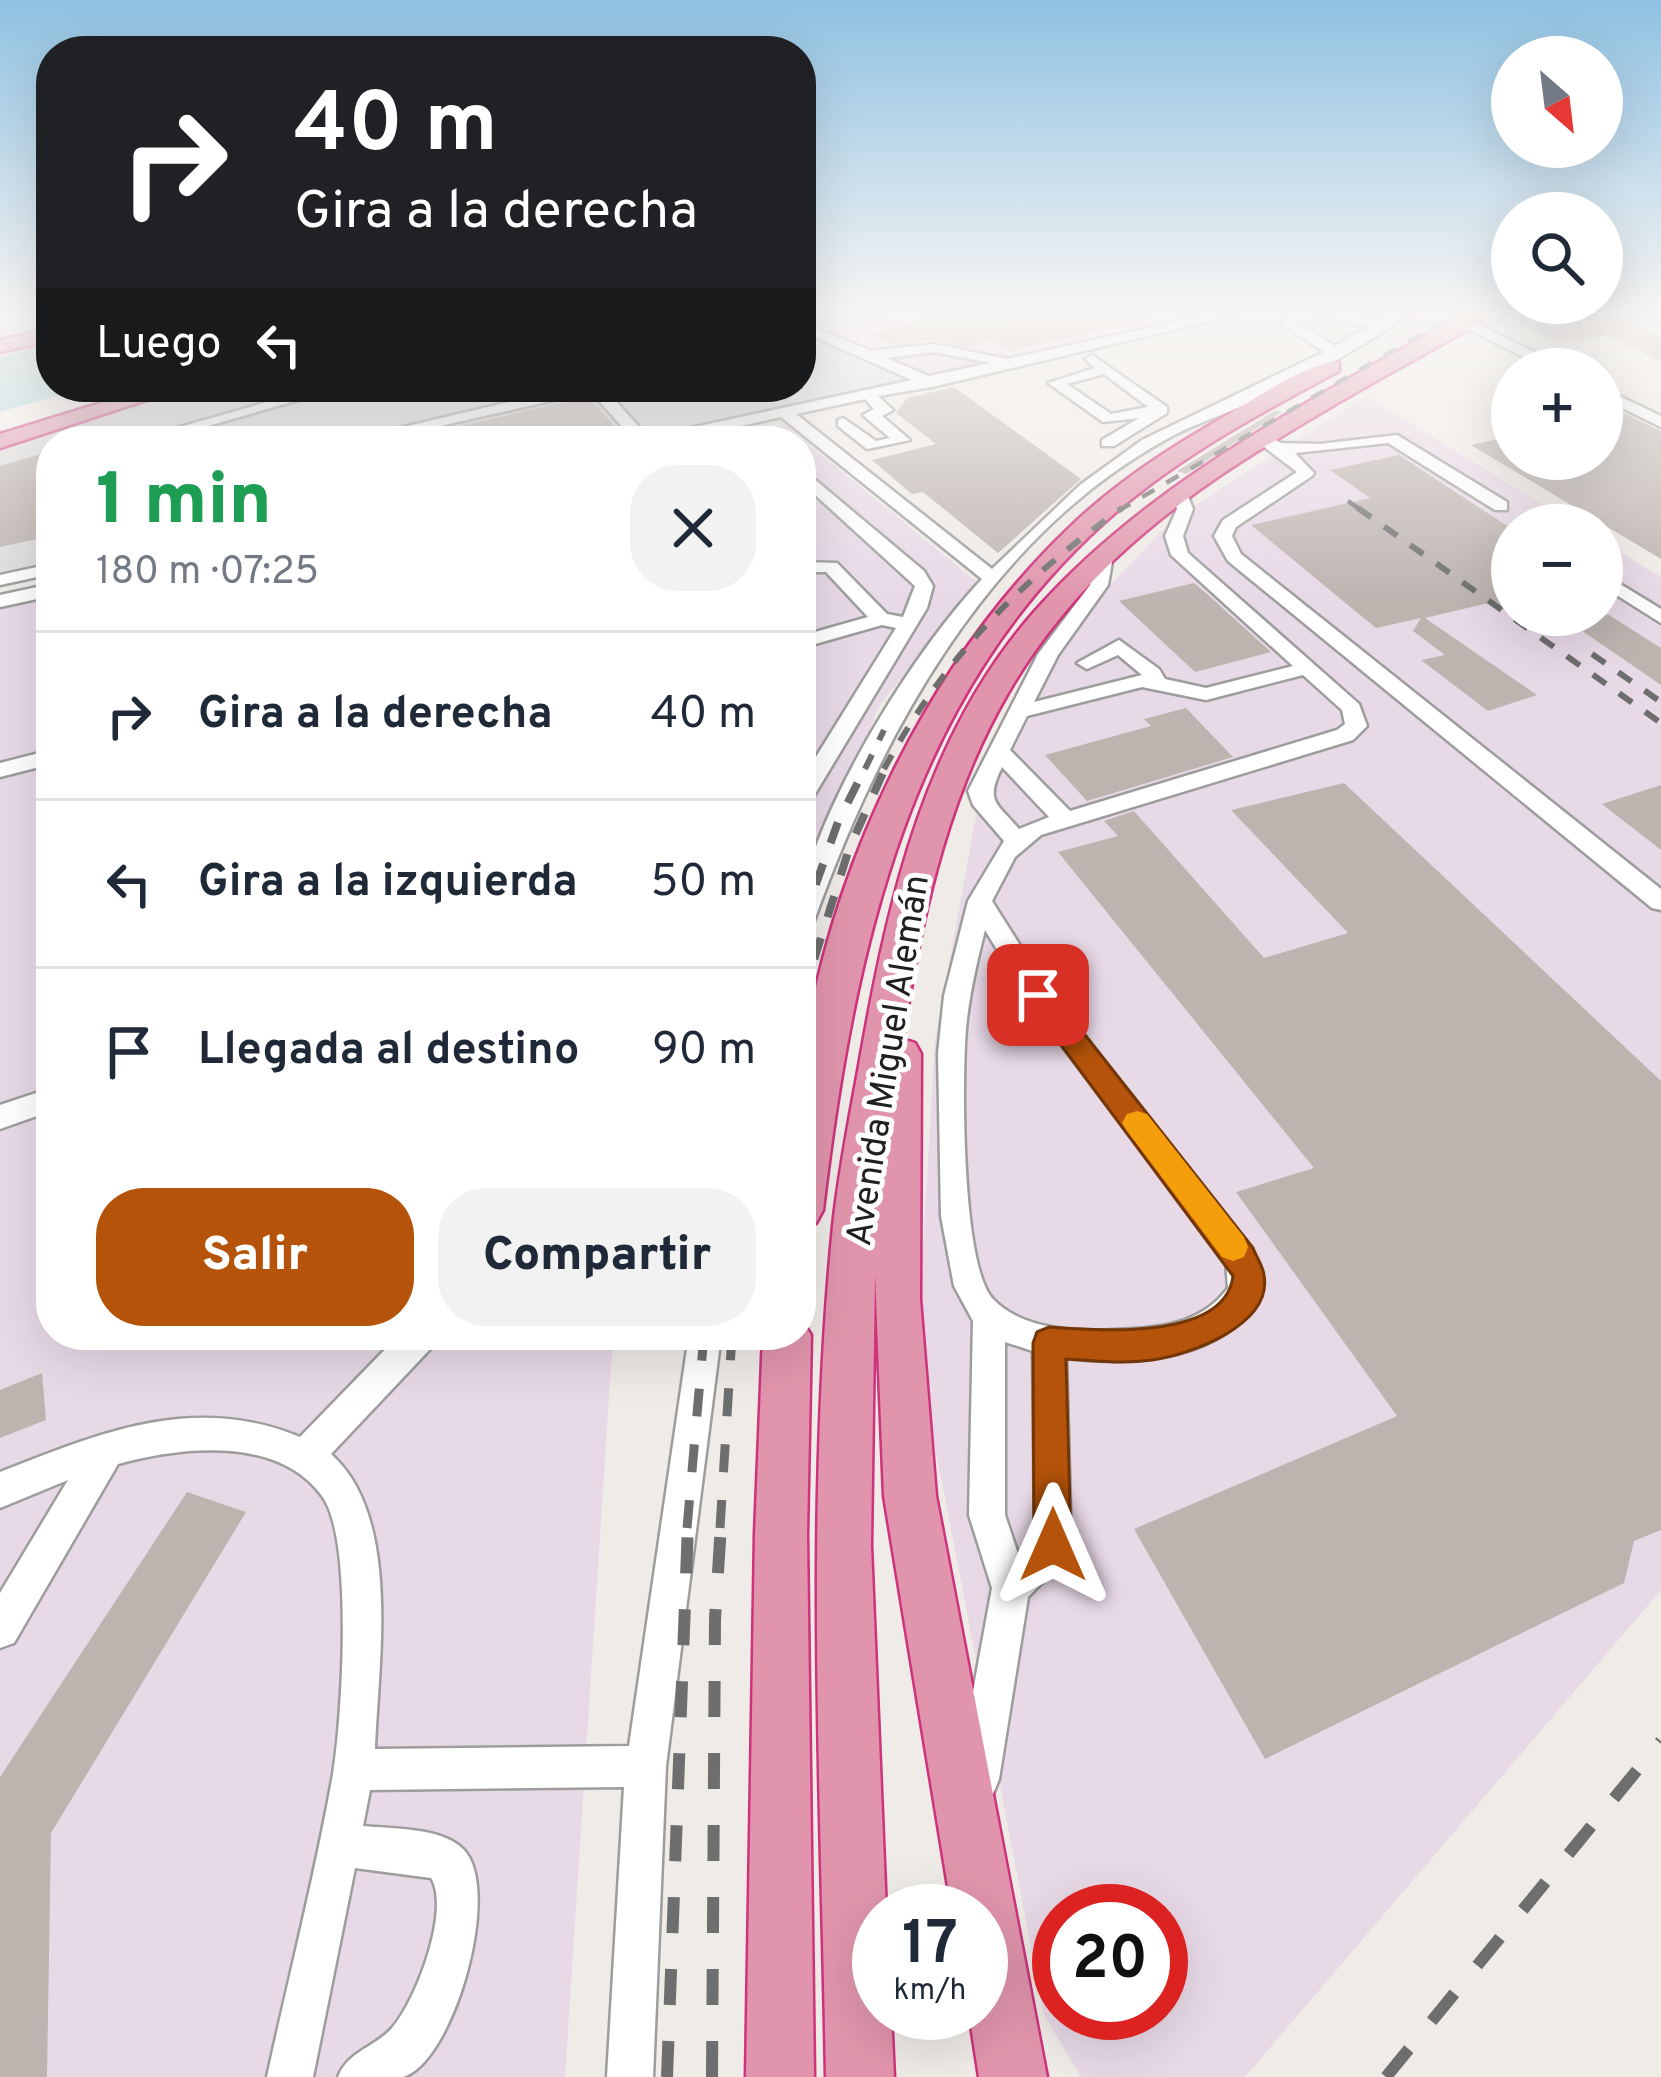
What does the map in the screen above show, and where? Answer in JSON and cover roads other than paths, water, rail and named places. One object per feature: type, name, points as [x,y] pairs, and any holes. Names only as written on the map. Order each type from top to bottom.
[{"type":"highway","points":[[0,421],[50,406]]},
{"type":"highway","points":[[49,426],[114,406]]},
{"type":"highway","name":"Avenida Miguel Alemán","points":[[816,1101],[846,948],[916,764],[949,699],[1002,623],[1078,532],[1157,469],[1251,406]]},
{"type":"highway","name":"Avenida Miguel Alemán","points":[[860,2077],[846,1537],[847,1366],[856,1222],[894,970],[922,844],[1001,675],[1042,620],[1104,556],[1178,491],[1269,443],[1321,406]]},
{"type":"highway","points":[[0,441],[36,430]]},
{"type":"highway","points":[[894,970],[902,1030],[897,1299],[910,1496],[1013,2077]]},
{"type":"highway","points":[[781,2077],[781,1534],[787,1350]]},
{"type":"street","points":[[184,426],[263,406]]},
{"type":"street","points":[[419,426],[509,406]]},
{"type":"street","points":[[731,426],[849,406]]},
{"type":"street","points":[[1089,406],[1108,419],[1160,409]]},
{"type":"street","points":[[1156,406],[1160,409]]},
{"type":"street","points":[[816,878],[905,688],[991,577],[1076,497],[1149,442],[1237,406]]},
{"type":"street","points":[[1629,406],[1661,422]]},
{"type":"street","points":[[1108,443],[1157,417],[1160,409]]},
{"type":"street","points":[[742,426],[788,415]]},
{"type":"street","points":[[788,415],[799,426]]},
{"type":"street","points":[[1269,443],[1320,449],[1391,438],[1498,504]]},
{"type":"street","points":[[816,443],[942,567]]},
{"type":"street","points":[[1269,443],[1306,473],[1229,524],[1223,536],[1234,557],[1661,902]]},
{"type":"street","points":[[816,484],[942,567],[991,577]]},
{"type":"street","points":[[980,902],[1038,995],[1241,1258],[1249,1276],[1247,1293],[1235,1309],[1198,1331],[1157,1344],[1120,1347],[1049,1343],[1010,1332],[989,1318],[977,1304],[963,1269],[951,1105],[953,1025],[980,902],[989,877],[1016,840],[1064,819],[1352,730],[1357,721],[1352,708],[1180,555],[1174,538],[1185,509],[1178,491]]},
{"type":"street","points":[[816,504],[835,499]]},
{"type":"street","points":[[1016,840],[978,795],[1054,643],[1100,585],[1104,556]]},
{"type":"street","points":[[816,564],[838,571],[881,619]]},
{"type":"street","points":[[816,775],[908,624],[925,586],[942,567]]},
{"type":"street","points":[[0,584],[36,576]]},
{"type":"street","points":[[1623,592],[1661,617]]},
{"type":"street","points":[[0,602],[36,594]]},
{"type":"street","points":[[816,633],[881,619],[908,624]]},
{"type":"street","points":[[1087,663],[1119,646],[1152,673],[1155,681]]},
{"type":"street","points":[[1018,712],[1155,681],[1206,694],[1308,668]]},
{"type":"street","points":[[998,749],[1064,819]]},
{"type":"street","points":[[0,770],[36,761]]},
{"type":"street","points":[[0,1117],[36,1105]]},
{"type":"street","points":[[969,1831],[1011,1588],[987,1515],[989,1318]]},
{"type":"street","points":[[1011,1588],[1053,1545],[1049,1343]]},
{"type":"street","points":[[306,1456],[407,1350]]},
{"type":"street","points":[[630,2077],[646,1766],[703,1350]]},
{"type":"street","points":[[0,1490],[109,1446],[159,1434],[208,1432],[254,1435],[306,1456],[335,1479],[351,1519],[358,1568],[354,1770],[290,2077]]},
{"type":"street","points":[[0,1629],[109,1446]]},
{"type":"street","points":[[354,1770],[646,1766]]},
{"type":"street","points":[[338,1845],[444,1859],[459,1874],[462,1899],[436,1996],[410,2044],[361,2077]]},
{"type":"railway","points":[[1118,511],[1298,406]]},
{"type":"railway","points":[[1348,501],[1362,511]]},
{"type":"railway","points":[[884,769],[933,691],[987,624],[1050,564],[1122,508]]},
{"type":"railway","points":[[1358,508],[1661,723]]},
{"type":"railway","points":[[1592,654],[1661,702]]},
{"type":"railway","points":[[865,769],[884,730]]},
{"type":"railway","points":[[816,884],[838,822],[866,766]]},
{"type":"railway","points":[[816,954],[849,849],[886,766]]},
{"type":"railway","points":[[687,1528],[703,1350]]},
{"type":"railway","points":[[720,1528],[731,1350]]},
{"type":"railway","points":[[667,2077],[688,1525]]},
{"type":"railway","points":[[712,2077],[715,1619],[721,1525]]},
{"type":"railway","points":[[1386,2077],[1661,1741]]}]
